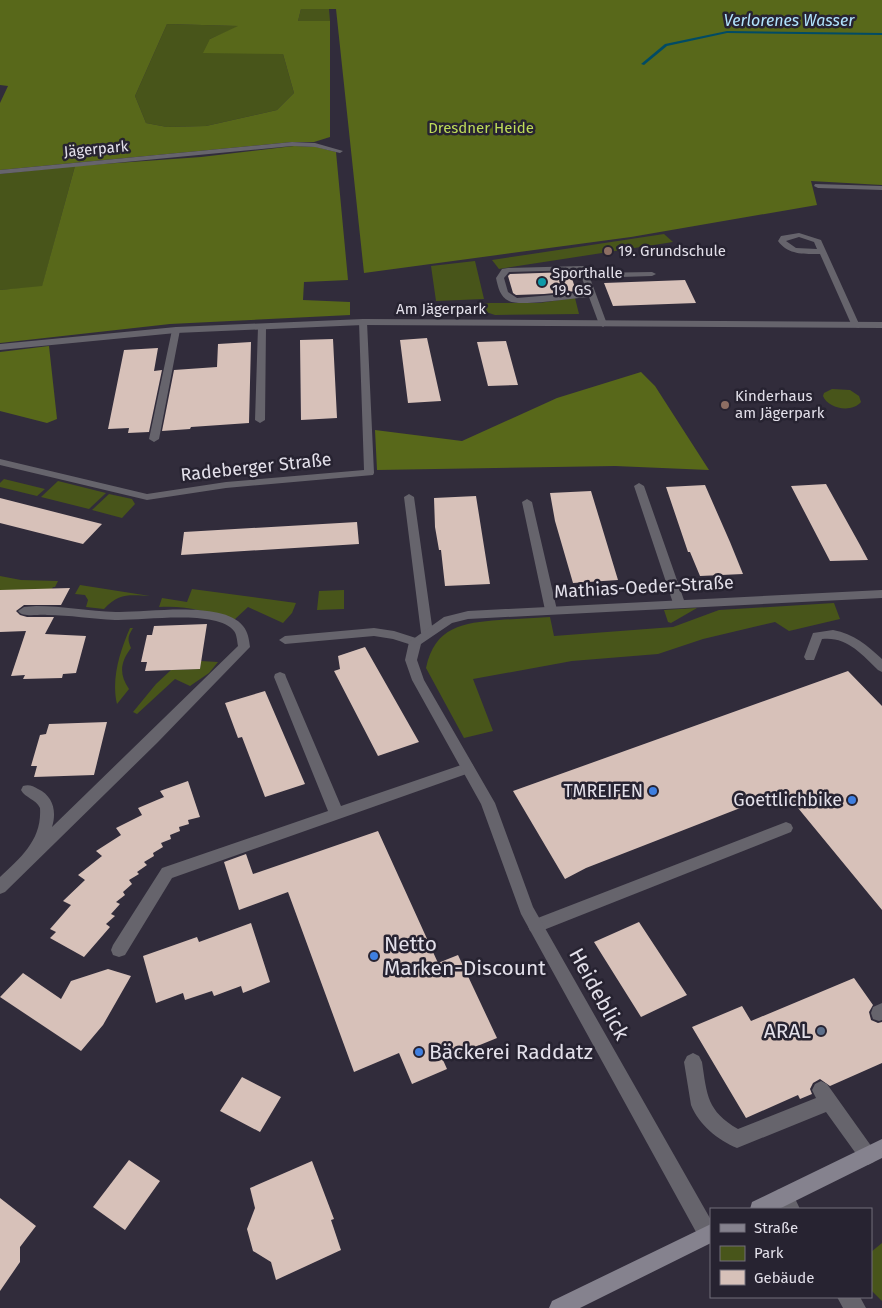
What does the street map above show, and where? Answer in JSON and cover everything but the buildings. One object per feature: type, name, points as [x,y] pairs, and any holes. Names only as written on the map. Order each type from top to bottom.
[{"type":"main road","points":[[764,1208],[788,1203],[875,1152]]},
{"type":"main road","points":[[559,1308],[709,1233]]},
{"type":"street","name":"Jägerpark","points":[[0,172],[195,155],[292,144],[315,145],[340,150]]},
{"type":"street","points":[[818,186],[882,188]]},
{"type":"street","points":[[821,252],[856,326]]},
{"type":"street","points":[[591,294],[516,301],[511,299],[502,289],[500,278],[508,270],[582,268],[602,324]]},
{"type":"street","points":[[584,276],[652,274]]},
{"type":"street","name":"Am Jägerpark","points":[[0,347],[176,330],[363,322],[882,325]]},
{"type":"street","name":"Radeberger Straße","points":[[0,462],[148,497],[226,485],[369,473],[363,322]]},
{"type":"street","points":[[260,420],[262,327]]},
{"type":"street","points":[[154,439],[176,330]]},
{"type":"street","points":[[639,486],[679,603]]},
{"type":"street","points":[[409,497],[427,633]]},
{"type":"street","points":[[527,502],[551,610]]},
{"type":"street","name":"Mathias-Oeder-Straße","points":[[415,642],[448,620],[468,615],[882,594]]},
{"type":"street","points":[[0,888],[244,647],[243,637],[237,627],[210,617],[179,612],[140,614],[129,617],[86,615],[62,610],[24,611]]},
{"type":"street","points":[[285,640],[374,632],[394,635],[415,642]]},
{"type":"street","points":[[810,657],[817,636],[833,634],[860,646],[882,667]]},
{"type":"street","name":"Heideblick","points":[[415,642],[411,660],[418,680],[488,803],[526,909],[709,1233]]},
{"type":"street","points":[[280,677],[337,815]]},
{"type":"street","points":[[118,950],[167,873],[467,768]]},
{"type":"street","points":[[28,790],[43,798],[48,806],[48,822],[34,854]]},
{"type":"street","points":[[536,926],[786,828]]},
{"type":"street","points":[[693,1062],[700,1105],[720,1129],[737,1139],[825,1096],[875,1152]]},
{"type":"street","points":[[848,1298],[856,1308]]},
{"type":"green space","name":"Dresdner Heide","points":[[0,0],[882,0],[882,185],[811,181],[817,205],[631,237],[364,273],[336,9],[301,9],[298,21],[330,21],[330,137],[314,142],[292,142],[0,170],[0,103],[8,86],[0,85]],"holes":[[[167,24],[238,26],[210,39],[203,53],[283,54],[294,93],[277,110],[206,126],[167,127],[146,123],[135,96]]]},
{"type":"green space","points":[[301,9],[329,9],[330,21],[298,21]]},
{"type":"green space","points":[[167,24],[240,26],[210,39],[283,54],[294,93],[277,110],[206,126],[167,127],[146,123],[135,96]]},
{"type":"green space","points":[[294,146],[316,147],[336,152],[348,280],[304,282],[303,300],[350,302],[350,315],[170,324],[0,343],[0,290],[42,286],[75,166],[201,157]]},
{"type":"green space","points":[[75,166],[42,287],[0,290],[0,174]]},
{"type":"green space","points":[[664,234],[673,242],[499,269],[492,260]]},
{"type":"green space","points":[[475,261],[484,299],[436,301],[431,266]]},
{"type":"green space","points":[[575,298],[579,314],[495,315],[477,309],[482,304],[490,303],[539,303]]},
{"type":"green space","points":[[49,346],[57,419],[47,423],[0,411],[0,352]]},
{"type":"green space","points":[[641,372],[655,386],[709,470],[615,466],[377,470],[375,430],[462,441],[557,398]]},
{"type":"green space","points":[[832,389],[850,390],[859,396],[861,402],[852,408],[835,407],[823,396],[824,393]]},
{"type":"green space","points":[[4,479],[45,489],[37,496],[0,487],[0,483]]},
{"type":"green space","points":[[58,481],[106,493],[89,509],[41,497]]},
{"type":"green space","points":[[109,494],[132,499],[135,504],[122,518],[92,510]]},
{"type":"green space","points":[[0,576],[21,580],[58,581],[44,603],[0,590]]},
{"type":"green space","points":[[80,585],[150,596],[125,596],[115,600],[104,609],[86,607],[88,600],[85,595],[75,594]]},
{"type":"green space","points":[[192,589],[296,603],[292,613],[283,623],[248,607],[234,620],[188,608],[159,607],[162,598],[187,602]]},
{"type":"green space","points":[[344,590],[344,609],[317,610],[319,591]]},
{"type":"green space","points":[[834,603],[840,619],[789,631],[775,622],[703,639],[658,654],[572,661],[473,679],[493,731],[464,738],[426,668],[436,643],[444,635],[462,625],[474,623],[550,617],[554,636],[673,627],[719,610]]},
{"type":"green space","points":[[697,608],[671,623],[668,622],[664,610]]},
{"type":"green space","points":[[130,628],[133,628],[129,638],[131,648],[122,668],[122,673],[129,689],[117,704],[115,694],[116,675],[123,646]]},
{"type":"green space","points":[[201,661],[218,662],[209,673],[190,686],[175,679],[137,714],[133,712],[156,684],[171,670],[200,669]]},
{"type":"green space","points":[[882,1243],[882,1301],[872,1291],[872,1251]]},
{"type":"waterway","name":"Verlorenes Wasser","points":[[643,64],[666,45],[727,32],[882,34]]},
{"type":"place","name":"19. Grundschule","points":[[608,251]]},
{"type":"place","name":"Sporthalle 19. GS","points":[[542,282]]},
{"type":"place","name":"Kinderhaus am Jägerpark","points":[[725,405]]},
{"type":"place","name":"TMREIFEN","points":[[653,791]]},
{"type":"place","name":"Goettlichbike","points":[[852,800]]},
{"type":"place","name":"Netto Marken-Discount","points":[[374,956]]},
{"type":"place","name":"ARAL","points":[[821,1031]]},
{"type":"place","name":"Bäckerei Raddatz","points":[[419,1052]]}]
